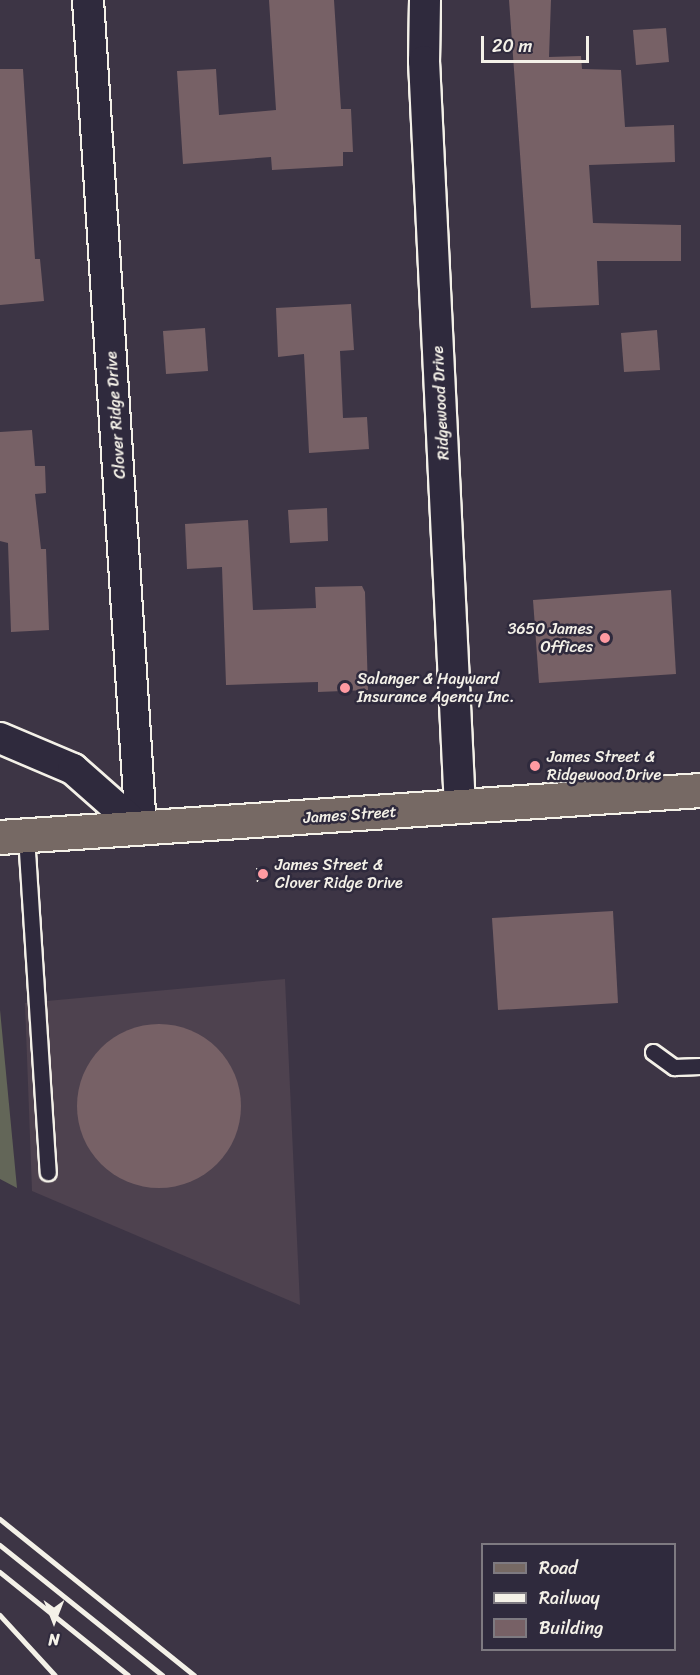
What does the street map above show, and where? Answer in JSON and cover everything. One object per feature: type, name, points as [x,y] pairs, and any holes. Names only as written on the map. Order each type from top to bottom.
[{"type":"main road","name":"James Street","points":[[13,837],[700,790]]},
{"type":"street","name":"Clover Ridge Drive","points":[[88,0],[141,829]]},
{"type":"street","name":"Ridgewood Drive","points":[[425,0],[424,61],[460,807]]},
{"type":"street","points":[[0,738],[74,769],[141,829]]},
{"type":"lane","points":[[13,837],[48,1172]]},
{"type":"lane","points":[[653,1052],[674,1067],[700,1066]]},
{"type":"path","points":[[258,868],[259,885]]},
{"type":"shaded area","points":[[285,979],[300,1305],[32,1191],[25,1003]]},
{"type":"green space","points":[[0,1010],[17,1188],[0,1179]]},
{"type":"building","points":[[269,0],[334,0],[341,109],[351,109],[353,152],[343,152],[343,166],[272,170],[271,157],[183,164],[177,71],[216,69],[219,115],[276,110]]},
{"type":"building","points":[[509,0],[551,0],[549,57],[581,56],[582,69],[621,70],[625,127],[674,125],[675,162],[589,165],[593,223],[681,225],[681,261],[597,261],[599,305],[531,308]]},
{"type":"building","points":[[666,28],[669,62],[636,65],[633,30]]},
{"type":"building","points":[[0,69],[23,69],[35,259],[40,259],[44,301],[0,305]]},
{"type":"building","points":[[351,304],[354,350],[340,351],[343,418],[367,417],[369,449],[309,453],[304,354],[278,357],[276,308]]},
{"type":"building","points":[[205,328],[208,371],[166,374],[163,331]]},
{"type":"building","points":[[657,330],[660,370],[624,372],[621,333]]},
{"type":"building","points":[[32,430],[35,466],[45,466],[46,493],[35,494],[41,549],[46,549],[49,630],[11,632],[8,543],[0,541],[0,432]]},
{"type":"building","points":[[327,508],[328,541],[290,543],[288,510]]},
{"type":"building","points":[[248,520],[253,610],[316,608],[315,587],[362,586],[365,592],[368,690],[318,692],[318,682],[226,685],[222,567],[187,569],[185,524]]},
{"type":"building","name":"3650 James Offices","points":[[671,590],[676,674],[539,683],[533,600]]},
{"type":"building","points":[[613,911],[618,1003],[498,1010],[492,918]]},
{"type":"building","points":[[159,1024],[190,1031],[217,1048],[234,1075],[241,1106],[234,1137],[217,1164],[190,1181],[159,1188],[128,1181],[101,1164],[84,1137],[77,1106],[84,1075],[101,1048],[128,1031]]},
{"type":"railway","points":[[0,1519],[194,1675]]},
{"type":"railway","points":[[0,1545],[162,1675]]},
{"type":"railway","points":[[0,1572],[128,1675]]},
{"type":"railway","points":[[0,1615],[55,1675]]},
{"type":"place","name":"3650 James Offices","points":[[605,638]]},
{"type":"place","name":"Salanger & Hayward Insurance Agency Inc.","points":[[345,688]]},
{"type":"place","name":"James Street & Ridgewood Drive","points":[[535,766]]},
{"type":"place","name":"James Street & Clover Ridge Drive","points":[[263,874]]}]
